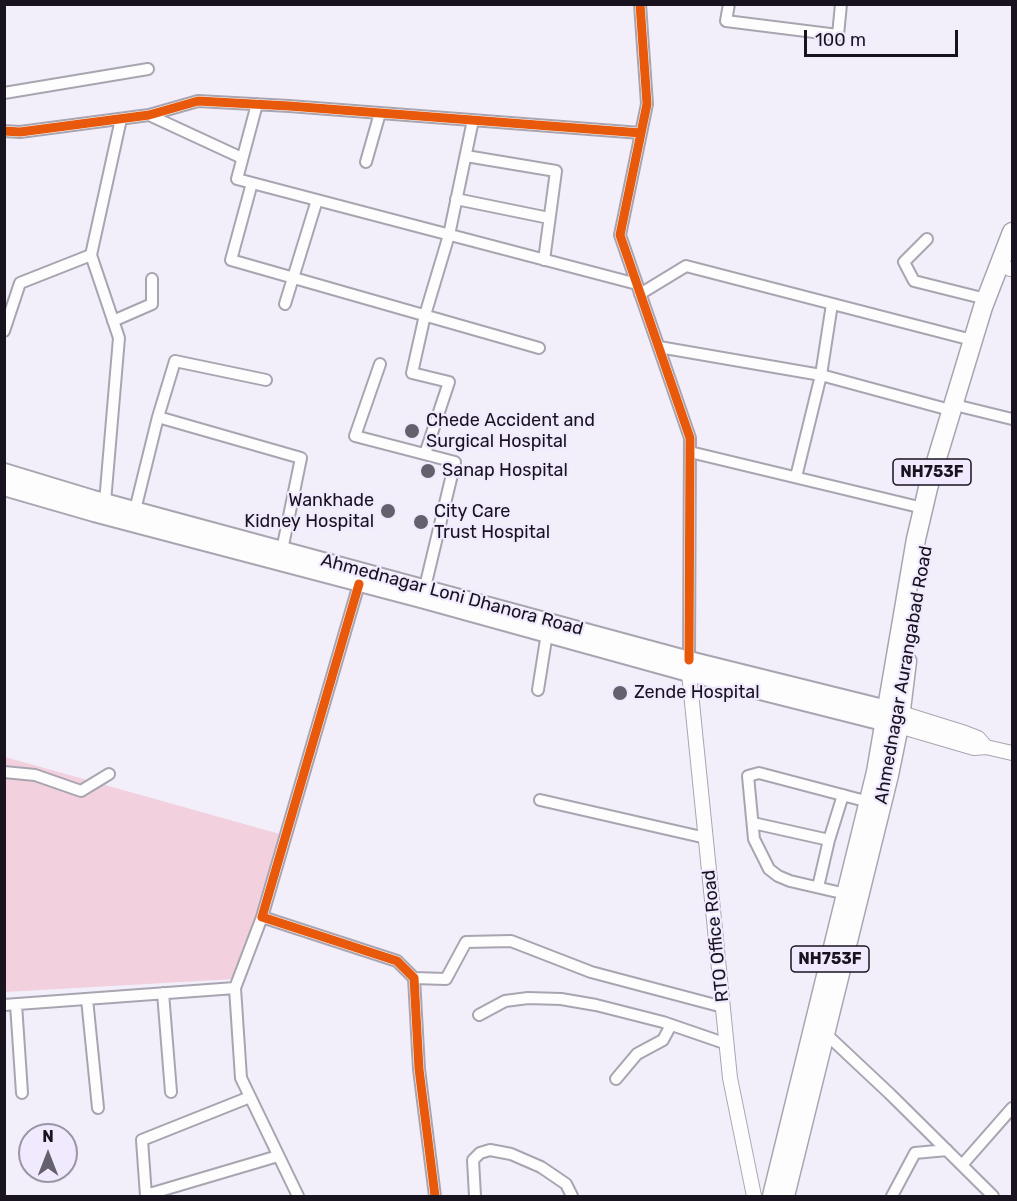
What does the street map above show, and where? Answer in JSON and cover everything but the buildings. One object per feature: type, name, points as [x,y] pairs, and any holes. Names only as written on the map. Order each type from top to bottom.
[{"type":"highway","name":"NH753F","points":[[771,1197],[869,802],[893,717],[916,539],[923,508],[957,409],[972,340],[1012,232]]},
{"type":"highway","name":"Ahmednagar Aurangabad Road","points":[[785,1197],[882,804],[893,717],[927,542],[957,409],[1012,267]]},
{"type":"main road","name":"Ahmednagar Loni Dhanora Road","points":[[4,472],[105,502],[425,587],[689,666]]},
{"type":"main road","name":"Ahmednagar Loni Dhanora Road","points":[[4,487],[547,633],[893,717]]},
{"type":"street","points":[[640,4],[647,104],[620,235],[690,438],[689,666]]},
{"type":"street","points":[[729,4],[726,21],[838,35],[841,4]]},
{"type":"street","points":[[4,93],[148,69]]},
{"type":"street","points":[[4,131],[20,132],[149,115],[198,101],[641,133]]},
{"type":"street","points":[[257,104],[237,179],[544,260],[639,289],[686,266],[972,340]]},
{"type":"street","points":[[366,162],[381,113]]},
{"type":"street","points":[[149,115],[243,158]]},
{"type":"street","points":[[105,502],[119,338],[91,255],[121,119]]},
{"type":"street","points":[[425,454],[448,382],[412,373],[425,315],[449,235],[473,120]]},
{"type":"street","points":[[466,156],[556,171],[544,260]]},
{"type":"street","points":[[252,183],[231,260],[539,348]]},
{"type":"street","points":[[456,199],[549,218]]},
{"type":"street","points":[[285,303],[317,200]]},
{"type":"street","points":[[927,239],[904,262],[914,281],[986,298]]},
{"type":"street","points":[[4,331],[20,283],[91,255]]},
{"type":"street","points":[[113,321],[152,304],[152,279]]},
{"type":"street","points":[[796,477],[821,375],[832,304]]},
{"type":"street","points":[[659,347],[821,375],[957,409],[1012,419]]},
{"type":"street","points":[[135,510],[158,417],[175,361],[266,380]]},
{"type":"street","points":[[380,364],[355,435],[455,462],[425,587]]},
{"type":"street","points":[[158,417],[301,458],[282,550]]},
{"type":"street","points":[[690,452],[923,508]]},
{"type":"street","points":[[298,1197],[241,1078],[235,988],[262,918],[359,584]]},
{"type":"street","points":[[538,690],[547,633]]},
{"type":"street","name":"RTO Office Road","points":[[689,666],[730,1078],[754,1197]]},
{"type":"street","points":[[893,717],[978,738],[986,747],[1012,753]]},
{"type":"street","points":[[4,771],[35,775],[81,791],[109,774]]},
{"type":"street","points":[[846,894],[778,876],[769,869],[754,839],[748,776],[759,774],[869,802]]},
{"type":"street","points":[[818,887],[843,795]]},
{"type":"street","points":[[540,800],[706,838]]},
{"type":"street","points":[[753,824],[829,840]]},
{"type":"street","points":[[262,918],[397,961],[414,978],[419,1069],[435,1197]]},
{"type":"street","points":[[414,978],[446,979],[466,942],[511,941],[591,972],[723,1007]]},
{"type":"street","points":[[22,1093],[10,1005],[235,988]]},
{"type":"street","points":[[163,993],[171,1092]]},
{"type":"street","points":[[479,1015],[506,1001],[528,998],[561,999],[596,1005],[671,1025],[727,1044]]},
{"type":"street","points":[[87,999],[98,1107]]},
{"type":"street","points":[[615,1079],[637,1054],[663,1040],[671,1025]]},
{"type":"street","points":[[825,1033],[947,1150],[991,1196]]},
{"type":"street","points":[[250,1097],[142,1140],[146,1196],[278,1156]]},
{"type":"street","points":[[962,1165],[1012,1108]]},
{"type":"street","points":[[475,1197],[473,1160],[480,1153],[490,1150],[511,1154],[541,1167],[566,1184],[572,1197]]},
{"type":"street","points":[[892,1197],[915,1153],[947,1150]]},
{"type":"shaded area","points":[[5,757],[287,836],[235,979],[5,992]]},
{"type":"cycle path","points":[[640,4],[647,104],[620,235],[690,438],[689,660]]},
{"type":"cycle path","points":[[4,131],[20,132],[149,115],[198,101],[641,133]]},
{"type":"cycle path","points":[[359,584],[262,917],[397,961],[414,978],[419,1069],[435,1196]]},
{"type":"place","name":"Chede Accident and Surgical Hospital","points":[[412,431]]},
{"type":"place","name":"Sanap Hospital","points":[[428,471]]},
{"type":"place","name":"Wankhade Kidney Hospital","points":[[388,511]]},
{"type":"place","name":"City Care Trust Hospital","points":[[421,522]]},
{"type":"place","name":"Zende Hospital","points":[[620,693]]}]
